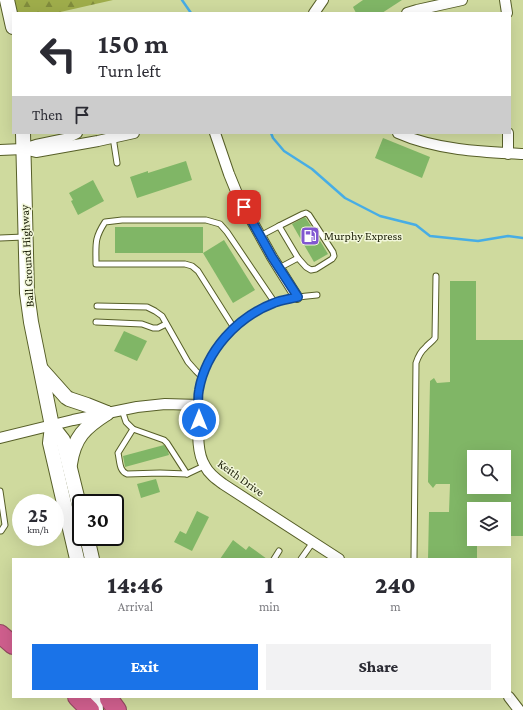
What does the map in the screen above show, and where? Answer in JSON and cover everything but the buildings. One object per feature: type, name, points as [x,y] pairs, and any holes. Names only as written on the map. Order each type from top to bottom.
[{"type":"highway","points":[[0,633],[12,637]]},
{"type":"highway","points":[[0,633],[12,644]]},
{"type":"highway","points":[[78,698],[90,710]]},
{"type":"main road","points":[[7,0],[12,22]]},
{"type":"main road","name":"Ball Ground Highway","points":[[23,134],[27,293],[31,322],[52,426],[50,444],[77,558]]},
{"type":"main road","points":[[40,368],[66,397],[107,413]]},
{"type":"main road","points":[[69,466],[71,453],[77,439],[83,431],[107,413]]},
{"type":"main road","name":"Ball Ground Highway","points":[[52,426],[63,440],[76,494]]},
{"type":"main road","points":[[89,546],[92,558]]},
{"type":"street","points":[[319,12],[323,0]]},
{"type":"street","points":[[410,12],[417,10],[429,10],[462,0]]},
{"type":"street","points":[[505,0],[507,12]]},
{"type":"street","points":[[23,149],[36,144],[65,139],[75,134]]},
{"type":"street","points":[[0,150],[23,149],[36,152],[124,134]]},
{"type":"street","points":[[215,134],[233,185],[260,236],[298,297]]},
{"type":"street","points":[[401,134],[434,144],[476,151],[523,154]]},
{"type":"street","points":[[434,134],[434,144]]},
{"type":"street","points":[[508,134],[508,154]]},
{"type":"street","points":[[0,438],[137,407],[165,404],[199,405]]},
{"type":"street","name":"Keith Drive","points":[[199,405],[199,451],[204,466],[212,475],[223,484],[337,558]]},
{"type":"street","points":[[510,698],[519,710]]},
{"type":"lane","points":[[113,135],[116,163]]},
{"type":"lane","points":[[260,236],[279,226],[303,214],[306,213],[309,215],[333,252],[334,256],[332,259],[316,269],[311,270],[298,258],[279,226]]},
{"type":"lane","points":[[234,328],[198,271],[192,266],[185,264],[96,264],[96,239],[105,222],[122,220],[206,220],[220,224],[228,232],[275,303]]},
{"type":"lane","points":[[0,238],[25,237]]},
{"type":"lane","points":[[279,268],[298,258]]},
{"type":"lane","points":[[414,558],[416,363],[425,347],[435,338],[436,276]]},
{"type":"lane","points":[[199,405],[198,392],[205,370],[214,352],[234,328],[258,311],[275,303],[298,297],[318,295]]},
{"type":"lane","points":[[97,306],[140,306],[147,307],[158,313],[162,316],[188,362],[202,377]]},
{"type":"lane","points":[[96,322],[142,324],[153,328],[158,328],[166,324]]},
{"type":"lane","points":[[122,410],[126,422],[133,429],[164,440],[187,474]]},
{"type":"lane","points":[[133,429],[118,453],[124,473],[187,474],[204,466]]},
{"type":"lane","points":[[0,491],[5,525],[0,531]]},
{"type":"lane","points":[[302,558],[312,542]]},
{"type":"lane","points":[[275,558],[279,551]]},
{"type":"green space","points":[[13,0],[113,0],[60,12],[16,12]]},
{"type":"waterway","points":[[182,0],[190,12]]},
{"type":"waterway","points":[[271,134],[284,151],[312,169],[345,198],[380,216],[416,225],[430,236],[478,241],[508,236],[523,238]]},
{"type":"place","name":"Murphy Express","points":[[310,236]]},
{"type":"route","points":[[199,420],[198,392],[200,383],[214,352],[220,344],[241,322],[266,306],[298,297],[272,257],[244,207]]}]
